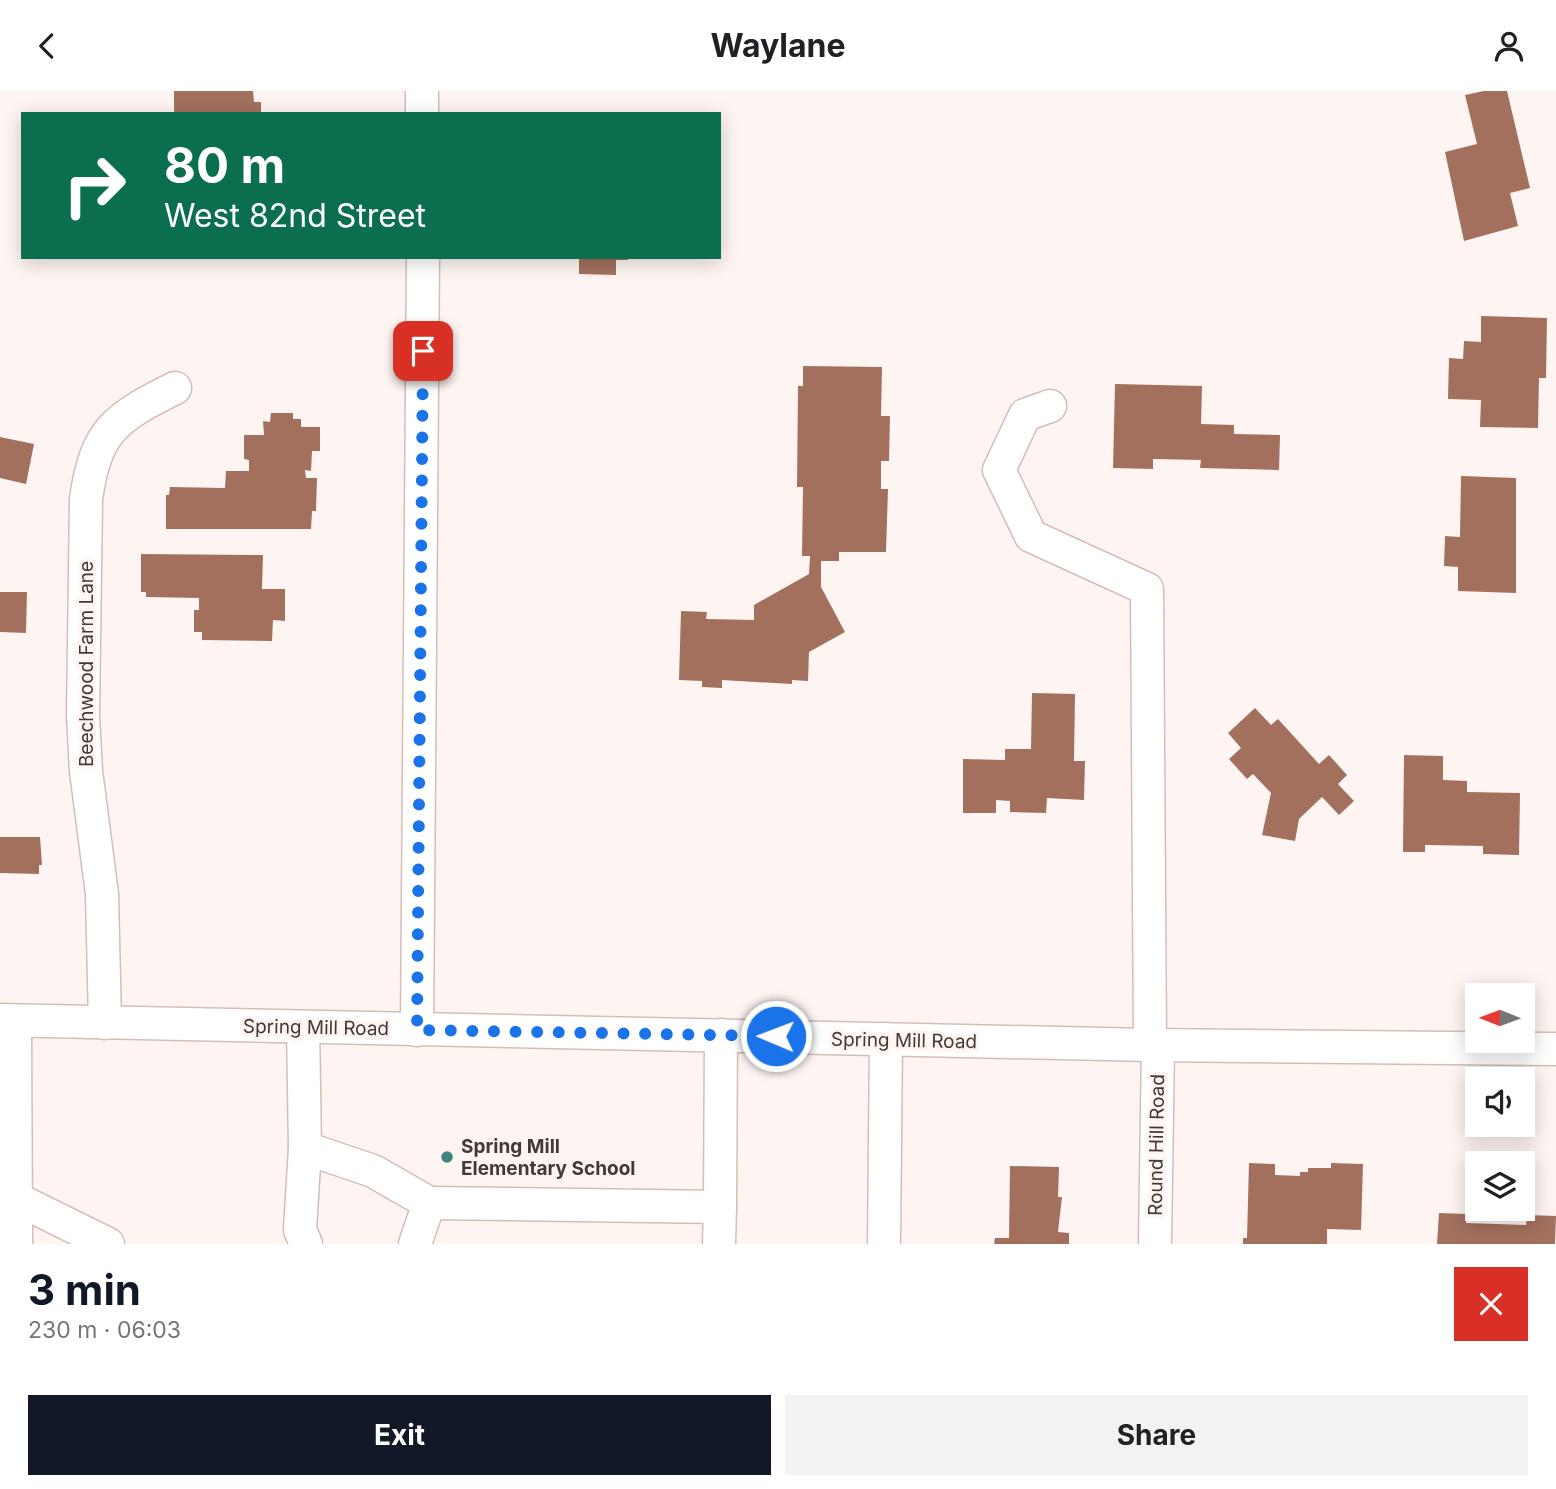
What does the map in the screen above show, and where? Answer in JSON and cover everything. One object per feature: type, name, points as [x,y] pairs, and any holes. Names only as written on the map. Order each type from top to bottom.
[{"type":"street","points":[[422,91],[422,112]]},
{"type":"street","points":[[417,1030],[423,259]]},
{"type":"street","name":"Beechwood Farm Lane","points":[[105,1023],[102,894],[86,771],[83,716],[86,499],[91,464],[100,444],[115,425],[135,408],[175,388]]},
{"type":"street","name":"Round Hill Road","points":[[1050,406],[1025,415],[999,470],[1031,537],[1147,589],[1155,1244]]},
{"type":"street","points":[[8,1021],[17,1199],[16,1244]]},
{"type":"street","name":"Spring Mill Road","points":[[8,1021],[1154,1045],[1556,1049]]},
{"type":"street","points":[[303,1027],[304,1148],[300,1230],[306,1244]]},
{"type":"street","points":[[719,1244],[721,1035]]},
{"type":"street","points":[[884,1244],[886,1039]]},
{"type":"street","points":[[304,1148],[373,1171],[429,1203],[720,1207]]},
{"type":"street","points":[[17,1199],[108,1244]]},
{"type":"street","points":[[415,1244],[429,1203]]},
{"type":"building","points":[[174,91],[253,91],[254,102],[261,102],[261,112],[174,112]]},
{"type":"building","points":[[1484,91],[1507,91],[1530,188],[1510,193],[1518,226],[1464,241],[1445,152],[1477,144],[1465,95]]},
{"type":"building","points":[[579,259],[628,259],[616,260],[616,275],[579,274]]},
{"type":"building","points":[[1481,316],[1547,318],[1546,378],[1539,378],[1538,428],[1480,427],[1481,400],[1448,399],[1449,358],[1463,359],[1464,341],[1481,342]]},
{"type":"building","points":[[803,366],[882,367],[881,416],[890,416],[889,461],[881,461],[881,489],[888,489],[886,552],[839,552],[839,561],[821,561],[821,587],[845,632],[809,652],[808,681],[792,680],[792,684],[722,680],[722,688],[702,687],[702,681],[679,680],[681,611],[707,612],[706,619],[754,620],[754,605],[809,574],[810,556],[802,556],[803,487],[797,487],[798,386],[803,386]]},
{"type":"building","points":[[1115,384],[1202,386],[1201,424],[1234,425],[1234,434],[1280,435],[1279,470],[1200,468],[1201,460],[1153,459],[1153,469],[1113,468]]},
{"type":"building","points":[[271,413],[293,413],[293,419],[301,419],[301,427],[320,427],[320,451],[312,451],[311,471],[305,470],[306,478],[317,478],[316,511],[312,511],[311,529],[166,529],[166,495],[169,495],[170,487],[225,488],[226,471],[249,471],[249,460],[244,459],[244,435],[264,435],[263,421],[270,422]]},
{"type":"building","points":[[0,437],[34,444],[26,484],[0,478]]},
{"type":"building","points":[[1461,476],[1516,478],[1516,593],[1458,591],[1458,567],[1444,566],[1445,536],[1460,537]]},
{"type":"building","points":[[141,554],[263,555],[262,589],[285,589],[285,621],[273,620],[272,641],[202,640],[202,632],[194,632],[194,610],[199,610],[199,598],[146,597],[146,592],[141,592]]},
{"type":"building","points":[[0,592],[27,592],[26,633],[0,632]]},
{"type":"building","points":[[1032,693],[1075,694],[1074,761],[1085,761],[1084,800],[1047,798],[1046,813],[1010,812],[1010,801],[996,800],[996,813],[963,813],[963,759],[1005,760],[1005,749],[1031,749]]},
{"type":"building","points":[[1255,708],[1271,725],[1278,719],[1319,764],[1329,755],[1347,775],[1338,784],[1354,801],[1339,815],[1322,797],[1299,819],[1295,841],[1262,835],[1271,793],[1253,774],[1247,779],[1229,759],[1241,748],[1228,733]]},
{"type":"building","points":[[1404,755],[1443,756],[1443,780],[1467,781],[1467,792],[1520,793],[1519,855],[1483,854],[1483,846],[1425,845],[1425,852],[1403,852]]},
{"type":"building","points":[[0,837],[40,837],[42,865],[39,865],[39,874],[0,873]]},
{"type":"building","points":[[1249,1163],[1275,1164],[1275,1175],[1300,1176],[1300,1172],[1308,1172],[1308,1168],[1331,1168],[1331,1163],[1363,1164],[1361,1230],[1327,1229],[1327,1244],[1243,1244],[1243,1238],[1247,1238]]},
{"type":"building","points":[[1010,1166],[1059,1167],[1058,1197],[1062,1197],[1058,1232],[1069,1233],[1069,1244],[994,1244],[995,1238],[1009,1238]]},
{"type":"building","points":[[1439,1213],[1465,1214],[1466,1223],[1526,1225],[1526,1221],[1535,1221],[1535,1215],[1556,1216],[1555,1244],[1437,1244]]},
{"type":"place","name":"Spring Mill Elementary School","points":[[447,1157]]},
{"type":"route","points":[[423,351],[417,1030],[776,1036]]}]
